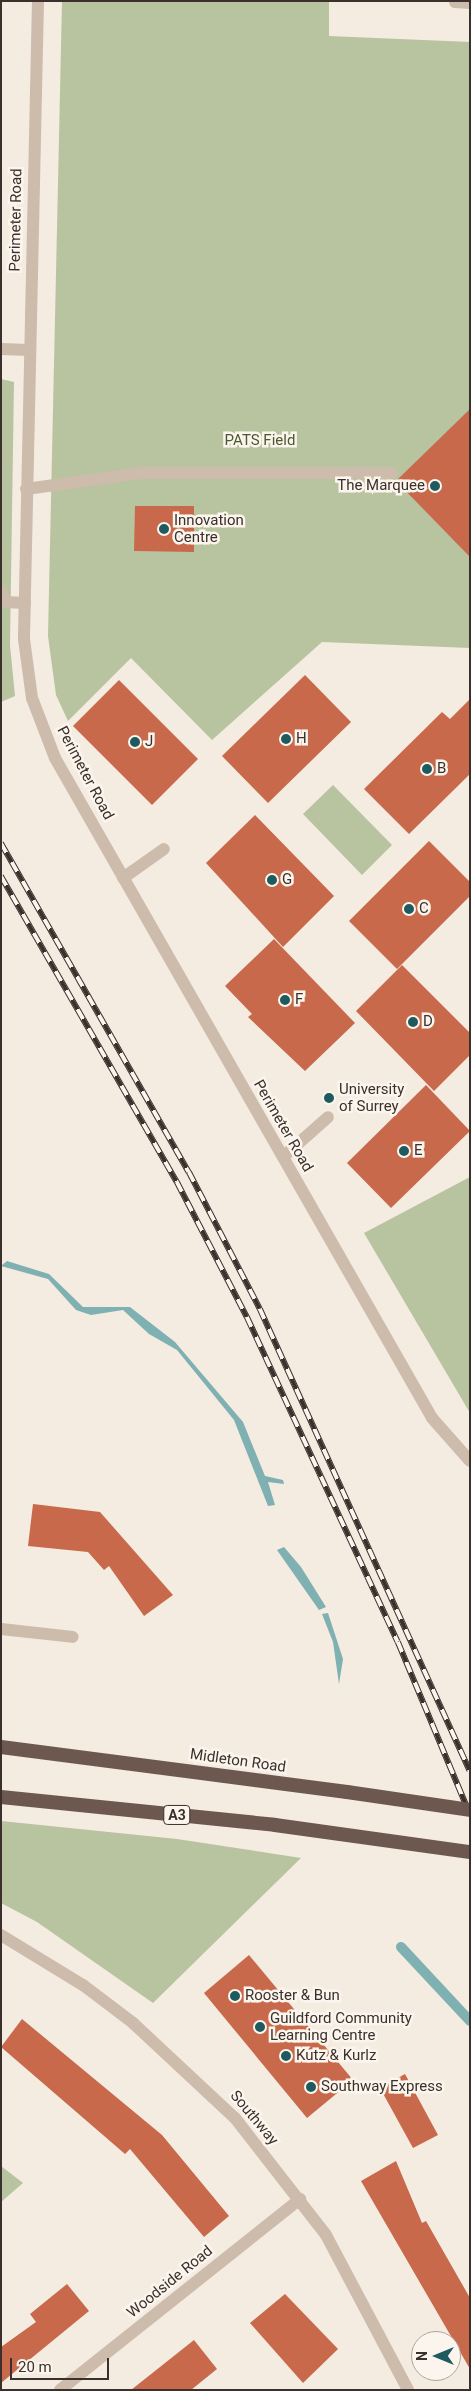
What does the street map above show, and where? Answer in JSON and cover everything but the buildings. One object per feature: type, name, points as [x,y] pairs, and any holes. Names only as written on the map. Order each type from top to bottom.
[{"type":"highway","name":"Midleton Road","points":[[1,1747],[470,1810]]},
{"type":"highway","name":"A3","points":[[1,1797],[352,1835],[470,1852]]},
{"type":"street","name":"Perimeter Road","points":[[38,1],[26,489],[25,666],[39,720],[123,878],[432,1418],[470,1460]]},
{"type":"street","points":[[455,2],[470,3]]},
{"type":"street","points":[[1,349],[29,350]]},
{"type":"street","points":[[26,489],[141,473],[392,474]]},
{"type":"street","points":[[1,591],[6,602],[25,603]]},
{"type":"street","points":[[123,878],[164,849]]},
{"type":"street","points":[[283,1157],[328,1117]]},
{"type":"street","points":[[1,1629],[73,1637]]},
{"type":"street","name":"Southway","points":[[1,1935],[83,1985],[160,2045],[235,2118],[300,2200],[349,2274],[408,2390]]},
{"type":"street","name":"Woodside Road","points":[[60,2390],[300,2200]]},
{"type":"green space","name":"PATS Field","points":[[62,1],[329,1],[329,36],[470,42],[470,648],[322,642],[212,740],[131,658],[68,721],[56,695],[48,636]]},
{"type":"green space","points":[[1,379],[14,382],[10,645],[15,696],[1,702]]},
{"type":"green space","points":[[333,785],[392,845],[362,875],[303,814]]},
{"type":"green space","points":[[470,1177],[470,1413],[364,1233]]},
{"type":"green space","points":[[1,1821],[177,1839],[301,1858],[153,2003],[37,1922],[1,1903]]},
{"type":"green space","points":[[1,2166],[23,2183],[1,2202]]},
{"type":"water","points":[[7,1261],[49,1274],[83,1307],[130,1307],[175,1342],[243,1422],[265,1476],[283,1480],[284,1484],[268,1482],[275,1505],[268,1506],[234,1420],[177,1350],[149,1334],[123,1310],[91,1315],[76,1310],[48,1279],[1,1266]]},
{"type":"water","points":[[284,1547],[301,1567],[326,1607],[319,1610],[277,1550]]},
{"type":"water","points":[[328,1613],[343,1659],[339,1684],[333,1642],[322,1614]]},
{"type":"waterway","points":[[401,1947],[470,2021]]},
{"type":"railway","points":[[1,843],[189,1172],[260,1309],[470,1771]]},
{"type":"railway","points":[[1,876],[177,1182],[247,1317],[398,1642],[470,1814]]},
{"type":"place","name":"The Marquee","points":[[435,486]]},
{"type":"place","name":"Innovation Centre","points":[[164,529]]},
{"type":"place","name":"H","points":[[286,739]]},
{"type":"place","name":"J","points":[[135,742]]},
{"type":"place","name":"B","points":[[427,769]]},
{"type":"place","name":"G","points":[[272,880]]},
{"type":"place","name":"C","points":[[409,909]]},
{"type":"place","name":"F","points":[[285,1000]]},
{"type":"place","name":"D","points":[[413,1022]]},
{"type":"place","name":"University of Surrey","points":[[329,1098]]},
{"type":"place","name":"E","points":[[404,1151]]},
{"type":"place","name":"Rooster & Bun","points":[[235,1996]]},
{"type":"place","name":"Guildford Community Learning Centre","points":[[260,2027]]},
{"type":"place","name":"Kutz & Kurlz","points":[[286,2056]]},
{"type":"place","name":"Southway Express","points":[[311,2087]]}]
